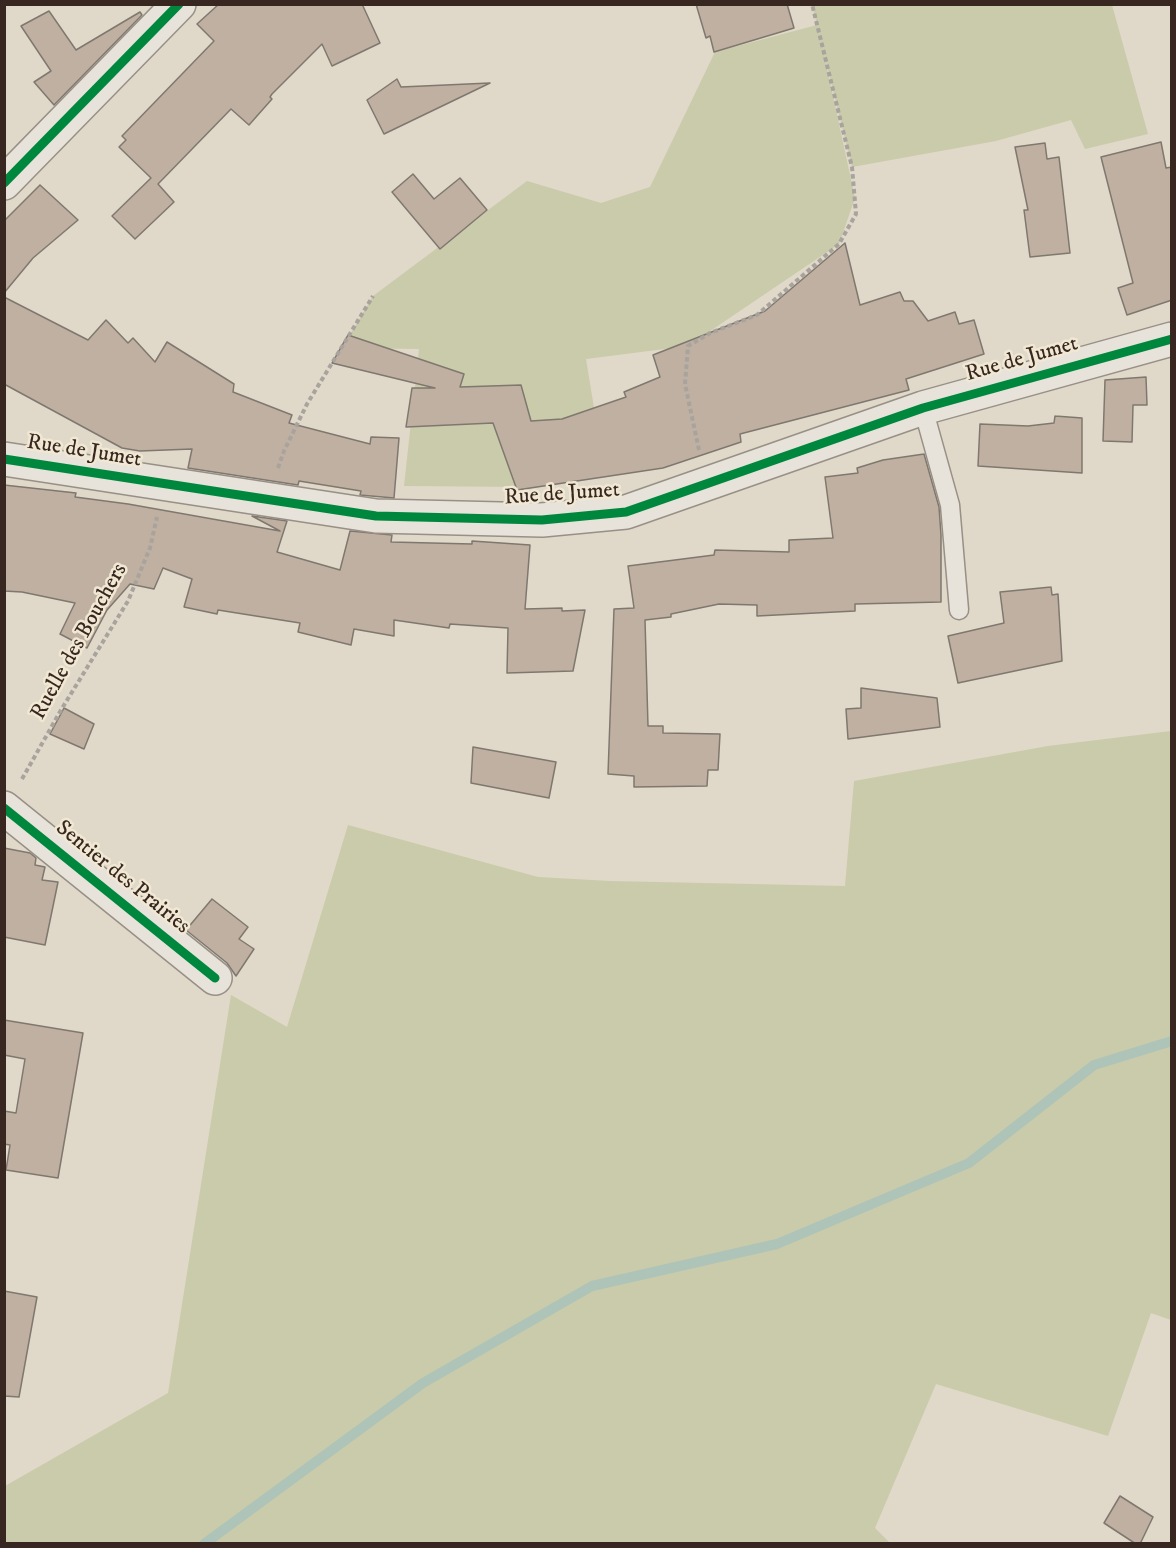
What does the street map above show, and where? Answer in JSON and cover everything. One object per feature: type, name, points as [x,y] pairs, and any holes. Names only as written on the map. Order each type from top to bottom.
[{"type":"street","points":[[4,183],[179,4]]},
{"type":"street","name":"Rue de Jumet","points":[[4,459],[376,516],[542,520],[626,512],[923,408],[1172,339]]},
{"type":"street","name":"Sentier des Prairies","points":[[5,808],[215,978]]},
{"type":"lane","points":[[923,408],[950,505],[959,610]]},
{"type":"path","points":[[706,484],[685,384],[688,346],[710,333],[757,315],[839,244],[856,214],[852,167],[812,4]]},
{"type":"path","points":[[267,500],[284,451],[307,404],[373,296]]},
{"type":"green space","points":[[812,5],[1112,5],[1148,134],[1085,149],[1071,120],[996,141],[852,167],[823,50],[855,198],[839,244],[688,346],[586,359],[594,408],[638,469],[527,487],[404,486],[419,349],[342,348],[373,296],[527,181],[601,203],[650,187],[715,52],[817,25]]},
{"type":"green space","points":[[1171,731],[1171,1320],[1151,1313],[1108,1436],[936,1384],[875,1528],[890,1543],[5,1543],[5,1486],[168,1393],[231,995],[287,1027],[348,825],[538,877],[609,881],[845,886],[854,781],[1048,746]]},
{"type":"building","points":[[219,4],[362,4],[380,43],[332,66],[322,44],[272,94],[270,97],[272,99],[249,125],[231,109],[158,184],[174,202],[135,239],[112,216],[151,178],[119,147],[126,140],[122,136],[214,41],[197,24]]},
{"type":"building","points":[[696,4],[787,4],[794,28],[714,52],[710,36],[706,38]]},
{"type":"building","points":[[49,11],[76,50],[140,12],[142,15],[54,105],[34,82],[51,71],[21,26]]},
{"type":"building","points":[[397,79],[401,87],[490,83],[384,134],[367,100]]},
{"type":"building","points":[[1161,142],[1166,168],[1172,167],[1172,300],[1127,315],[1118,288],[1133,283],[1101,157]]},
{"type":"building","points":[[1045,143],[1047,159],[1059,157],[1070,253],[1030,257],[1024,210],[1028,210],[1015,147]]},
{"type":"building","points":[[413,174],[434,199],[460,178],[487,210],[440,249],[392,192]]},
{"type":"building","points":[[40,185],[78,220],[33,258],[4,293],[4,221]]},
{"type":"building","points":[[845,243],[860,305],[900,292],[904,301],[913,301],[928,321],[955,312],[959,324],[974,320],[984,354],[906,379],[909,390],[740,434],[741,442],[663,468],[517,490],[493,423],[406,427],[412,388],[435,388],[332,363],[348,335],[464,374],[460,387],[521,385],[531,421],[562,419],[626,397],[624,392],[660,377],[653,355],[765,311]]},
{"type":"building","points":[[4,297],[88,340],[106,320],[128,343],[133,338],[155,362],[167,342],[234,384],[233,392],[292,415],[289,423],[370,444],[371,437],[399,438],[394,498],[360,495],[361,491],[299,481],[298,485],[188,468],[192,449],[140,451],[122,448],[4,384]]},
{"type":"building","points":[[1146,377],[1147,405],[1133,405],[1132,442],[1103,441],[1105,380]]},
{"type":"building","points":[[1055,416],[1082,418],[1082,473],[978,466],[980,424],[1028,426],[1054,423]]},
{"type":"building","points":[[924,454],[939,507],[941,602],[855,604],[855,611],[757,616],[757,605],[719,604],[671,614],[671,617],[645,620],[648,726],[663,726],[663,733],[720,734],[718,770],[708,770],[707,786],[634,787],[634,776],[608,774],[614,609],[634,608],[628,566],[714,555],[715,550],[789,552],[789,540],[833,538],[825,477],[858,473],[857,468],[883,460]]},
{"type":"building","points":[[4,485],[76,493],[75,497],[280,531],[252,516],[287,521],[277,552],[340,570],[350,531],[392,535],[391,542],[472,544],[472,541],[530,545],[525,609],[585,610],[573,671],[507,673],[508,628],[450,624],[449,628],[394,620],[394,636],[354,629],[351,645],[298,632],[300,623],[218,610],[217,614],[184,607],[192,579],[163,568],[154,589],[130,584],[107,610],[87,648],[60,634],[75,603],[22,592],[4,591]]},
{"type":"building","points":[[1051,587],[1052,595],[1058,594],[1062,661],[958,683],[948,636],[1004,623],[1000,592]]},
{"type":"building","points":[[861,688],[937,698],[940,727],[848,739],[846,709],[861,708]]},
{"type":"building","points":[[64,708],[94,724],[84,749],[50,734]]},
{"type":"building","points":[[473,747],[556,762],[549,798],[471,783]]},
{"type":"building","points":[[4,848],[30,853],[36,858],[35,865],[45,867],[42,880],[58,882],[45,945],[4,937]]},
{"type":"building","points":[[212,899],[248,927],[239,939],[254,949],[236,976],[227,963],[186,930]]},
{"type":"building","points":[[4,1020],[83,1033],[58,1178],[6,1170],[10,1145],[4,1144],[4,1111],[16,1113],[25,1059],[4,1055]]},
{"type":"building","points":[[4,1291],[37,1297],[19,1397],[4,1396]]},
{"type":"building","points":[[1120,1496],[1153,1517],[1140,1544],[1136,1544],[1104,1523]]},
{"type":"waterway","points":[[204,1544],[423,1383],[592,1286],[777,1244],[969,1163],[1094,1065],[1172,1041]]},
{"type":"cycle path","points":[[4,183],[179,4]]},
{"type":"cycle path","points":[[4,459],[376,516],[542,520],[626,512],[923,408],[1172,339]]},
{"type":"cycle path","points":[[4,808],[215,978]]}]
